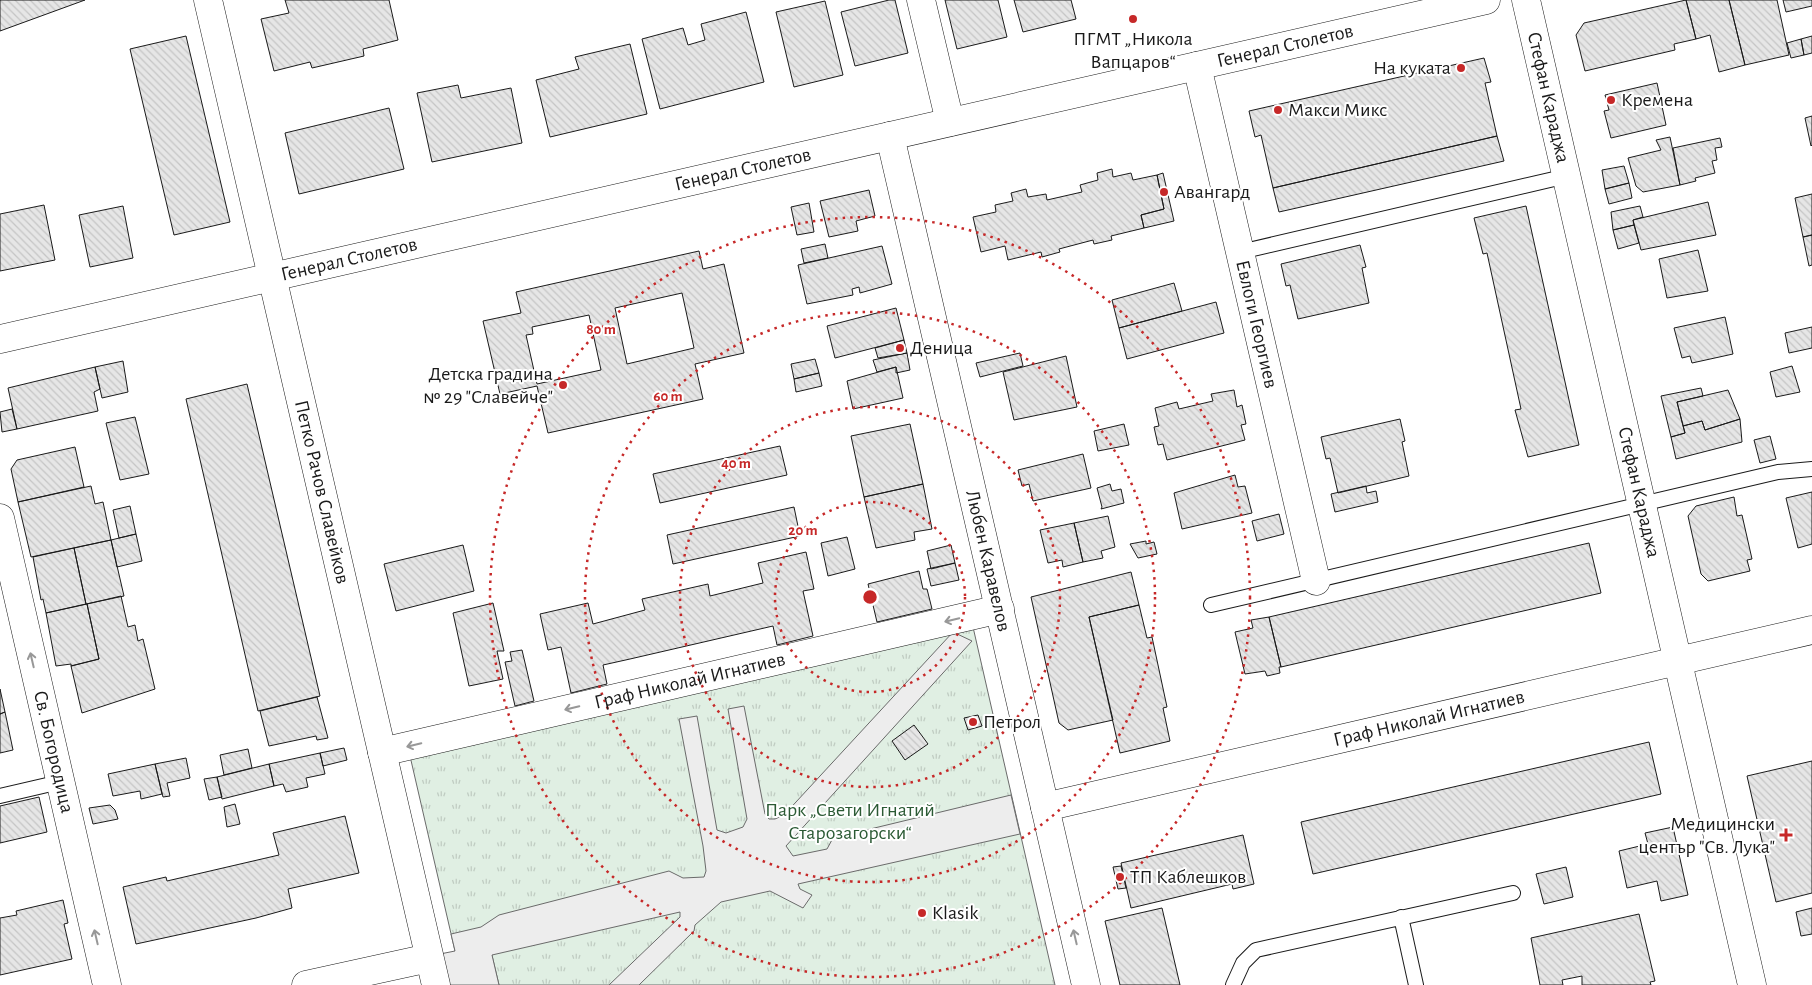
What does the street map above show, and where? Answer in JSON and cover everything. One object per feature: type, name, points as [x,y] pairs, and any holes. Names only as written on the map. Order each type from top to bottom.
[{"type":"street","name":"Петко Рачов Славейков","points":[[208,0],[436,985]]},
{"type":"street","points":[[921,0],[950,122]]},
{"type":"street","name":"Генерал Столетов","points":[[0,339],[1486,0]]},
{"type":"street","name":"Стефан Караджа","points":[[1526,0],[1752,985]]},
{"type":"street","name":"Евлоги Георгиев","points":[[1197,66],[1316,581]]},
{"type":"street","name":"Любен Каравелов","points":[[890,136],[1086,985]]},
{"type":"street","name":"Св. Богородица","points":[[0,518],[107,985]]},
{"type":"street","name":"Граф Николай Игнатиев","points":[[382,752],[1000,609]]},
{"type":"street","name":"Граф Николай Игнатиев","points":[[1045,808],[1812,630]]},
{"type":"street","points":[[306,985],[429,958]]},
{"type":"lane","points":[[1240,252],[1567,176]]},
{"type":"lane","points":[[1211,605],[1778,472],[1812,470]]},
{"type":"lane","points":[[0,796],[60,782]]},
{"type":"lane","points":[[1233,985],[1243,963],[1256,950],[1513,892]]},
{"type":"lane","points":[[1401,917],[1416,985]]},
{"type":"green space","name":"Парк „Свети Игнатий Старозагорски“","points":[[973,627],[1055,985],[499,985],[489,943],[455,951],[410,756]]},
{"type":"shaded area","points":[[953,632],[972,641],[786,846],[793,856],[827,849],[833,838],[1011,795],[1020,834],[798,884],[800,889],[812,895],[803,908],[770,891],[721,902],[695,925],[694,931],[639,985],[609,985],[680,917],[680,912],[492,955],[499,985],[448,985],[440,954],[455,951],[451,934],[481,927],[499,915],[669,871],[683,878],[704,877],[706,871],[703,846],[679,719],[697,716],[717,830],[726,833],[743,827],[747,819],[728,709],[744,706],[765,814],[769,819],[775,819],[784,815]]},
{"type":"building","points":[[0,0],[85,0],[0,31]]},
{"type":"building","points":[[285,0],[389,0],[398,40],[363,49],[364,56],[312,68],[310,62],[274,71],[261,19],[289,13]]},
{"type":"building","points":[[895,0],[908,53],[855,66],[841,12]]},
{"type":"building","points":[[945,0],[998,0],[1007,37],[957,49]]},
{"type":"building","points":[[1014,0],[1071,0],[1076,19],[1023,32]]},
{"type":"building","points":[[1686,0],[1696,39],[1674,44],[1675,50],[1585,71],[1576,35],[1584,23]]},
{"type":"building","points":[[1686,0],[1729,0],[1745,65],[1719,72],[1710,35],[1696,39]]},
{"type":"building","points":[[1729,0],[1777,0],[1789,55],[1745,65]]},
{"type":"building","points":[[1783,0],[1812,0],[1812,6],[1786,12]]},
{"type":"building","points":[[825,1],[843,75],[794,87],[776,12]]},
{"type":"building","points":[[746,12],[764,82],[660,109],[642,39],[683,28],[688,45],[705,40],[701,24]]},
{"type":"building","points":[[186,36],[230,222],[174,235],[130,49]]},
{"type":"building","points":[[1812,36],[1812,53],[1804,55],[1801,39]]},
{"type":"building","points":[[1801,39],[1804,55],[1791,58],[1787,43]]},
{"type":"building","points":[[630,44],[647,114],[550,137],[536,80],[579,69],[575,57]]},
{"type":"building","points":[[1484,58],[1491,82],[1485,83],[1497,136],[1273,188],[1261,135],[1255,137],[1249,111]]},
{"type":"building","points":[[1657,83],[1666,125],[1611,138],[1604,111],[1609,110],[1605,95]]},
{"type":"building","points":[[458,85],[461,98],[511,88],[522,143],[432,162],[417,93]]},
{"type":"building","points":[[389,108],[404,169],[299,194],[285,133]]},
{"type":"building","points":[[1812,116],[1812,145],[1811,146],[1805,118]]},
{"type":"building","points":[[1497,136],[1504,161],[1279,212],[1273,188]]},
{"type":"building","points":[[1670,137],[1680,185],[1643,192],[1636,186],[1628,158],[1661,150],[1656,140]]},
{"type":"building","points":[[1720,138],[1722,147],[1715,148],[1717,160],[1712,161],[1715,173],[1695,178],[1696,181],[1680,185],[1673,148]]},
{"type":"building","points":[[1624,166],[1629,183],[1605,189],[1602,170]]},
{"type":"building","points":[[1112,169],[1113,177],[1131,173],[1133,180],[1157,175],[1164,209],[1141,215],[1144,228],[1111,236],[1112,240],[1094,244],[1093,240],[1059,249],[1060,252],[1042,257],[1041,252],[1008,260],[1005,246],[981,252],[973,217],[996,212],[995,205],[1013,201],[1011,193],[1026,189],[1028,197],[1046,194],[1047,200],[1082,192],[1080,185],[1098,180],[1097,173]]},
{"type":"building","name":"Авангард","points":[[1163,173],[1174,221],[1144,228],[1141,215],[1164,209],[1157,175]]},
{"type":"building","points":[[1629,183],[1632,198],[1609,204],[1605,189]]},
{"type":"building","points":[[869,190],[875,216],[856,221],[858,231],[829,237],[820,201]]},
{"type":"building","points":[[1812,194],[1812,235],[1803,237],[1795,198]]},
{"type":"building","points":[[1708,202],[1716,235],[1641,250],[1633,220]]},
{"type":"building","points":[[809,203],[814,232],[797,235],[791,207]]},
{"type":"building","points":[[44,205],[55,260],[0,271],[0,214]]},
{"type":"building","points":[[123,206],[133,258],[90,267],[79,215]]},
{"type":"building","points":[[1526,206],[1579,445],[1528,457],[1515,410],[1521,409],[1487,253],[1483,254],[1474,218]]},
{"type":"building","points":[[1640,206],[1643,217],[1633,220],[1634,225],[1613,230],[1611,212]]},
{"type":"building","points":[[1634,225],[1639,243],[1618,249],[1613,230]]},
{"type":"building","points":[[1812,235],[1812,265],[1809,266],[1803,237]]},
{"type":"building","points":[[825,244],[828,258],[804,263],[801,249]]},
{"type":"building","points":[[1360,245],[1366,267],[1362,268],[1369,303],[1298,319],[1290,285],[1286,286],[1281,264]]},
{"type":"building","points":[[882,246],[892,284],[860,293],[859,287],[852,289],[853,295],[807,304],[798,265]]},
{"type":"building","points":[[1698,250],[1708,291],[1667,298],[1659,259]]},
{"type":"building","points":[[699,251],[703,269],[724,264],[744,353],[695,364],[703,399],[548,433],[537,386],[500,394],[483,321],[521,313],[516,292]],"holes":[[[682,293],[694,348],[627,364],[615,308]],[[589,315],[601,370],[537,384],[526,335],[533,334],[532,327]]]},
{"type":"building","points":[[1174,283],[1182,311],[1119,328],[1112,300]]},
{"type":"building","points":[[1216,302],[1224,333],[1127,359],[1119,328]]},
{"type":"building","points":[[896,308],[904,340],[835,358],[827,326]]},
{"type":"building","points":[[1725,317],[1733,354],[1692,363],[1690,356],[1682,358],[1674,328]]},
{"type":"building","points":[[1812,327],[1812,348],[1789,353],[1785,333]]},
{"type":"building","points":[[904,340],[907,353],[878,358],[875,348]]},
{"type":"building","points":[[907,353],[910,370],[896,373],[896,367],[877,372],[873,360]]},
{"type":"building","points":[[1020,353],[1023,366],[980,377],[976,363]]},
{"type":"building","points":[[1066,356],[1077,407],[1014,420],[1003,372]]},
{"type":"building","points":[[815,359],[819,373],[794,379],[791,364]]},
{"type":"building","points":[[123,361],[128,392],[102,398],[95,367]]},
{"type":"building","points":[[1792,366],[1800,392],[1776,397],[1770,372]]},
{"type":"building","points":[[95,367],[100,389],[94,392],[98,411],[17,429],[8,388]]},
{"type":"building","points":[[896,367],[903,398],[853,409],[847,381]]},
{"type":"building","points":[[819,373],[822,386],[796,392],[794,379]]},
{"type":"building","points":[[247,384],[320,696],[258,711],[186,399]]},
{"type":"building","points":[[1701,388],[1703,396],[1677,402],[1685,433],[1671,437],[1661,396]]},
{"type":"building","points":[[1234,390],[1237,407],[1242,405],[1246,424],[1241,425],[1245,440],[1167,460],[1163,444],[1158,445],[1154,427],[1159,426],[1155,408],[1177,402],[1179,409],[1213,401],[1211,394]]},
{"type":"building","points":[[1728,390],[1740,419],[1705,430],[1702,421],[1683,426],[1677,402]]},
{"type":"building","points":[[12,409],[17,429],[2,432],[0,412]]},
{"type":"building","points":[[135,417],[149,474],[120,480],[106,423]]},
{"type":"building","points":[[1400,419],[1405,441],[1402,442],[1409,476],[1338,493],[1330,458],[1326,459],[1321,437]]},
{"type":"building","points":[[1740,419],[1742,442],[1676,459],[1671,437],[1685,433],[1683,426],[1702,421],[1705,430]]},
{"type":"building","points":[[910,424],[923,484],[864,497],[851,436]]},
{"type":"building","points":[[1124,424],[1129,445],[1098,451],[1094,431]]},
{"type":"building","points":[[1770,436],[1776,459],[1760,463],[1754,440]]},
{"type":"building","points":[[780,446],[787,475],[660,503],[653,474]]},
{"type":"building","points":[[75,447],[84,487],[18,502],[11,469],[17,460]]},
{"type":"building","points":[[1083,454],[1091,488],[1033,501],[1029,484],[1022,486],[1018,470]]},
{"type":"building","points":[[1235,475],[1238,487],[1245,486],[1252,513],[1182,529],[1174,493]]},
{"type":"building","points":[[923,484],[932,529],[914,532],[915,540],[876,548],[864,497]]},
{"type":"building","points":[[1110,484],[1112,491],[1121,489],[1124,503],[1101,509],[1097,488]]},
{"type":"building","points":[[91,486],[95,504],[103,502],[111,540],[31,557],[18,502]]},
{"type":"building","points":[[1366,486],[1367,493],[1376,491],[1378,502],[1335,512],[1331,494]]},
{"type":"building","points":[[1812,492],[1812,544],[1798,548],[1786,498]]},
{"type":"building","points":[[1734,497],[1737,516],[1742,515],[1752,559],[1747,560],[1750,571],[1708,581],[1701,574],[1688,516],[1696,506]]},
{"type":"building","points":[[130,506],[136,534],[119,538],[113,510]]},
{"type":"building","points":[[794,507],[800,536],[673,564],[667,535]]},
{"type":"building","points":[[1279,514],[1284,534],[1257,541],[1252,521]]},
{"type":"building","points":[[1108,516],[1115,547],[1101,551],[1103,558],[1083,562],[1074,523]]},
{"type":"building","points":[[1074,523],[1083,562],[1063,567],[1062,560],[1048,563],[1040,530]]},
{"type":"building","points":[[136,534],[142,561],[117,567],[111,540]]},
{"type":"building","points":[[847,537],[855,569],[828,576],[821,543]]},
{"type":"building","points":[[111,540],[124,596],[86,604],[74,548]]},
{"type":"building","points":[[1146,541],[1146,544],[1154,542],[1157,554],[1138,558],[1130,544]]},
{"type":"building","points":[[1589,543],[1601,593],[1281,667],[1269,617]]},
{"type":"building","points":[[463,545],[474,591],[396,611],[384,564]]},
{"type":"building","points":[[951,545],[955,563],[931,569],[927,551]]},
{"type":"building","points":[[74,548],[86,604],[46,613],[43,599],[41,600],[33,557]]},
{"type":"building","points":[[806,552],[814,589],[803,591],[813,636],[777,645],[773,626],[603,665],[607,684],[571,693],[561,647],[548,650],[540,614],[588,603],[593,624],[645,610],[642,599],[708,584],[710,596],[763,583],[758,563]]},
{"type":"building","points":[[955,563],[959,580],[931,586],[927,569]]},
{"type":"building","points":[[919,571],[923,589],[927,589],[932,609],[877,622],[868,584]]},
{"type":"building","points":[[1131,572],[1139,605],[1089,617],[1113,720],[1068,730],[1059,723],[1031,597]]},
{"type":"building","points":[[121,596],[128,627],[135,625],[138,641],[143,639],[155,689],[82,713],[71,666],[99,659],[87,604]]},
{"type":"building","points":[[493,603],[504,651],[497,651],[503,679],[469,686],[453,613]]},
{"type":"building","points":[[87,604],[99,659],[71,666],[71,664],[56,666],[46,613]]},
{"type":"building","points":[[1139,605],[1147,638],[1152,637],[1167,707],[1163,708],[1170,741],[1120,753],[1089,617]]},
{"type":"building","points":[[1269,617],[1281,667],[1279,667],[1280,673],[1267,676],[1265,671],[1245,674],[1235,632],[1253,628],[1251,620]]},
{"type":"building","points":[[522,650],[534,701],[515,706],[505,662],[512,661],[510,652]]},
{"type":"building","points":[[0,689],[5,712],[0,714]]},
{"type":"building","points":[[317,697],[328,738],[317,740],[316,736],[269,746],[260,711]]},
{"type":"building","points":[[5,712],[13,750],[0,753],[0,714]]},
{"type":"building","points":[[978,715],[982,726],[968,730],[964,718]]},
{"type":"building","points":[[914,725],[928,744],[905,760],[892,741]]},
{"type":"building","points":[[1649,742],[1661,794],[1313,874],[1301,822]]},
{"type":"building","points":[[344,748],[347,760],[323,766],[320,753]]},
{"type":"building","points":[[248,749],[252,768],[224,775],[220,755]]},
{"type":"building","points":[[320,753],[325,774],[306,778],[308,787],[286,792],[283,784],[274,786],[269,764]]},
{"type":"building","points":[[186,758],[190,778],[167,783],[170,796],[163,797],[155,764]]},
{"type":"building","name":"Медицински център \"Св. Лука\"","points":[[1812,761],[1812,893],[1776,902],[1747,776]]},
{"type":"building","points":[[155,764],[162,794],[141,799],[140,791],[113,796],[108,774]]},
{"type":"building","points":[[269,764],[274,786],[222,799],[217,777]]},
{"type":"building","points":[[217,777],[222,797],[209,800],[204,779]]},
{"type":"building","points":[[39,797],[47,832],[0,843],[0,806]]},
{"type":"building","points":[[235,804],[240,824],[227,827],[224,807]]},
{"type":"building","points":[[110,805],[115,810],[118,819],[93,824],[89,808]]},
{"type":"building","points":[[345,816],[359,873],[288,889],[292,908],[256,918],[136,944],[123,887],[166,877],[167,881],[279,855],[273,833]]},
{"type":"building","points":[[1673,827],[1688,895],[1661,901],[1657,881],[1627,888],[1619,851],[1648,844],[1645,833]]},
{"type":"building","points":[[1243,835],[1254,884],[1233,889],[1232,884],[1131,908],[1121,863]]},
{"type":"building","name":"ТП Каблешков","points":[[1121,866],[1126,888],[1118,889],[1113,867]]},
{"type":"building","points":[[1566,867],[1573,897],[1544,904],[1536,874]]},
{"type":"building","points":[[63,900],[68,923],[64,924],[72,959],[0,975],[0,918],[17,915],[16,911]]},
{"type":"building","points":[[1162,908],[1180,985],[1120,985],[1105,921]]},
{"type":"building","points":[[1812,908],[1812,934],[1801,936],[1796,912]]},
{"type":"building","points":[[1639,914],[1655,981],[1650,982],[1651,985],[1582,985],[1582,976],[1562,980],[1563,985],[1540,985],[1531,938]]},
{"type":"place","name":"ПГМТ „Никола Вапцаров“","points":[[1133,19]]},
{"type":"place","name":"На куката","points":[[1461,68]]},
{"type":"place","name":"Кремена","points":[[1611,100]]},
{"type":"place","name":"Макси Микс","points":[[1278,110]]},
{"type":"place","name":"Авангард","points":[[1164,192]]},
{"type":"place","name":"Деница","points":[[900,348]]},
{"type":"place","name":"Детска градина № 29 \"Славейче\"","points":[[563,385]]},
{"type":"place","name":"Петрол","points":[[973,722]]},
{"type":"place","name":"Медицински център \"Св. Лука\"","points":[[1786,835]]},
{"type":"place","name":"ТП Каблешков","points":[[1120,877]]},
{"type":"place","name":"Klasik","points":[[922,913]]}]
